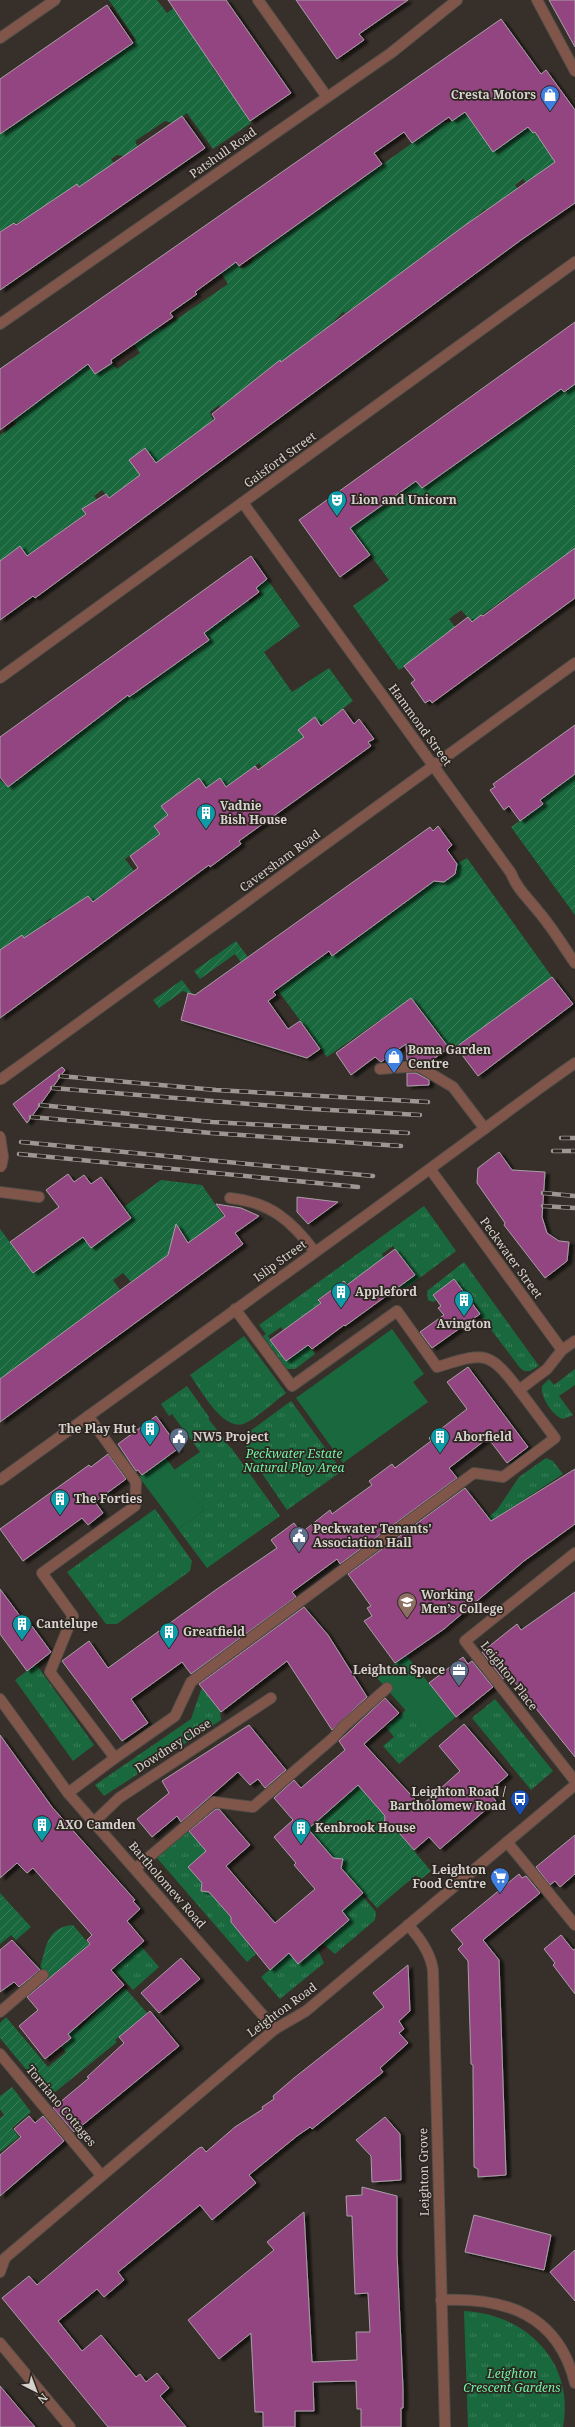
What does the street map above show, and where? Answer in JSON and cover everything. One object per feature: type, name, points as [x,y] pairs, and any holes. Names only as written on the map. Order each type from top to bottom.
[{"type":"street","points":[[0,38],[55,0]]},
{"type":"street","points":[[258,0],[327,96]]},
{"type":"street","name":"Patshull Road","points":[[0,324],[391,53],[458,0]]},
{"type":"street","points":[[537,0],[575,71]]},
{"type":"street","name":"Gaisford Street","points":[[0,678],[575,262]]},
{"type":"street","name":"Hammond Street","points":[[243,503],[434,765],[511,873],[515,882],[538,910],[575,963]]},
{"type":"street","name":"Caversham Road","points":[[0,1080],[575,663]]},
{"type":"street","name":"Islip Street","points":[[0,1480],[575,1063]]},
{"type":"street","points":[[380,1069],[418,1066],[453,1087],[485,1129]]},
{"type":"street","points":[[0,1136],[3,1157],[0,1168]]},
{"type":"street","name":"Peckwater Street","points":[[430,1169],[562,1350]]},
{"type":"street","points":[[0,1192],[39,1197]]},
{"type":"street","points":[[230,1198],[245,1200],[278,1213],[299,1231],[315,1252]]},
{"type":"street","points":[[68,1793],[175,1716],[191,1682],[433,1502],[474,1473],[503,1477],[555,1438],[507,1374],[488,1357],[472,1356],[437,1366],[397,1311],[292,1386],[235,1310]]},
{"type":"street","points":[[519,1390],[547,1369],[562,1350],[575,1341]]},
{"type":"street","points":[[88,1416],[136,1482],[135,1506],[42,1573],[73,1616],[50,1672],[115,1758]]},
{"type":"street","name":"Leighton Place","points":[[575,1553],[465,1641],[575,1781]]},
{"type":"street","points":[[136,1868],[214,1802],[253,1807],[333,1738],[343,1727],[387,1688]]},
{"type":"street","name":"Dowdney Close","points":[[94,1822],[119,1798],[271,1698]]},
{"type":"street","name":"Bartholomew Road","points":[[0,1699],[68,1793],[136,1868],[275,2029]]},
{"type":"street","name":"Leighton Road","points":[[0,2272],[2,2258],[275,2029],[306,2011],[575,1785]]},
{"type":"street","points":[[507,1842],[575,1925]]},
{"type":"street","name":"Leighton Grove","points":[[408,1925],[419,1936],[428,1953],[433,1971],[445,2427]]},
{"type":"street","points":[[0,2012],[43,1975]]},
{"type":"street","name":"Torriano Cottages","points":[[0,2054],[101,2175]]},
{"type":"street","points":[[441,2300],[464,2299],[496,2302],[530,2317],[555,2339],[571,2368],[575,2383]]},
{"type":"street","points":[[0,2343],[70,2427]]},
{"type":"green space","points":[[109,0],[157,0],[167,13],[184,0],[224,58],[212,67],[228,89],[239,81],[243,111],[251,123],[213,149],[187,113],[173,123],[165,121],[135,141],[138,147],[124,156],[117,155],[111,159],[117,168],[94,178],[79,187],[77,184],[25,219],[0,231],[0,134],[92,73],[136,40]]},
{"type":"green space","points":[[521,47],[523,48],[523,65],[555,162],[532,190],[523,179],[515,185],[524,197],[493,219],[485,209],[477,216],[484,225],[430,265],[423,256],[415,262],[422,272],[369,297],[345,313],[343,312],[329,326],[336,335],[329,340],[322,331],[306,343],[312,351],[287,370],[280,361],[255,379],[262,388],[227,415],[219,405],[210,412],[213,421],[157,464],[145,449],[140,475],[109,498],[102,490],[94,496],[98,501],[83,509],[85,514],[27,556],[20,546],[8,555],[7,561],[0,566],[0,435],[16,424],[6,411],[33,396],[38,402],[60,386],[81,353],[95,374],[112,363],[117,369],[140,353],[134,344],[159,327],[161,330],[228,284],[221,273],[235,261],[241,269],[251,263],[255,255],[439,124],[452,121],[461,115]]},
{"type":"green space","points":[[575,379],[575,548],[472,622],[461,610],[449,619],[459,632],[399,670],[353,606],[389,580],[350,528],[416,480],[422,488],[430,482],[432,469],[438,477],[520,418],[522,404],[529,412],[553,395],[554,380],[564,392],[571,387]]},
{"type":"green space","points":[[267,579],[300,626],[264,652],[292,692],[329,668],[353,701],[321,725],[315,717],[299,730],[304,737],[262,767],[259,763],[226,787],[220,778],[206,788],[199,778],[161,806],[168,815],[154,826],[160,834],[125,859],[134,871],[93,903],[88,896],[81,900],[59,928],[51,918],[45,922],[52,932],[31,948],[22,935],[1,950],[0,959],[0,780],[8,787],[16,781],[10,772],[24,775],[40,763],[35,755],[44,748],[50,757],[58,751],[52,742],[128,695],[129,697],[154,680],[149,673],[156,667],[162,674],[170,668],[165,661],[172,656],[177,663],[186,658],[180,650],[209,640],[204,633],[245,596],[250,603],[261,594],[256,587]]},
{"type":"green space","points":[[575,774],[575,915],[511,827],[543,804],[543,798]]},
{"type":"green space","points":[[467,858],[552,977],[456,1047],[449,1048],[411,998],[327,1057],[277,989],[323,955],[332,956],[434,881],[444,882],[455,874],[457,864]]},
{"type":"green space","points":[[236,941],[250,960],[243,965],[235,954],[200,979],[194,971]]},
{"type":"green space","points":[[182,980],[193,995],[183,991],[159,1008],[153,1000]]},
{"type":"green space","points":[[161,1180],[202,1185],[224,1217],[189,1243],[182,1234],[172,1238],[171,1253],[131,1282],[123,1273],[113,1280],[120,1290],[0,1379],[0,1229],[33,1273]]},
{"type":"green space","points":[[424,1206],[456,1251],[398,1294],[391,1285],[411,1270],[393,1246],[382,1254],[384,1258],[347,1285],[344,1281],[318,1299],[321,1303],[283,1330],[281,1327],[268,1336],[286,1361],[308,1345],[315,1354],[295,1369],[287,1369],[263,1336],[266,1334],[259,1325]]},
{"type":"green space","points":[[464,1262],[539,1366],[530,1371],[524,1371],[520,1368],[477,1311],[479,1309],[473,1301],[471,1302],[454,1279],[433,1295],[437,1300],[433,1302],[428,1300],[427,1291]]},
{"type":"green space","points":[[392,1329],[424,1374],[413,1382],[428,1402],[343,1463],[296,1398]]},
{"type":"green space","name":"Peckwater Estate Natural Play Area","points":[[244,1336],[286,1393],[253,1419],[243,1424],[235,1424],[227,1421],[220,1415],[206,1399],[190,1375]]},
{"type":"green space","points":[[575,1369],[575,1385],[559,1396],[573,1415],[563,1419],[555,1414],[548,1406],[543,1395],[542,1386],[549,1379],[554,1385]]},
{"type":"green space","points":[[187,1386],[209,1417],[209,1420],[224,1438],[224,1441],[232,1449],[280,1516],[207,1568],[178,1529],[204,1510],[174,1470],[200,1452],[172,1414],[169,1416],[161,1404]]},
{"type":"green space","name":"Peckwater Estate Natural Play Area","points":[[291,1401],[342,1471],[287,1510],[248,1453],[245,1443],[249,1432]]},
{"type":"green space","points":[[166,1458],[204,1510],[178,1529],[139,1477]]},
{"type":"green space","points":[[546,1458],[553,1461],[563,1474],[491,1521],[488,1517],[497,1510],[519,1477]]},
{"type":"green space","points":[[155,1509],[192,1561],[190,1571],[117,1624],[106,1624],[67,1572]]},
{"type":"green space","points":[[406,1655],[456,1717],[430,1738],[377,1678]]},
{"type":"green space","points":[[36,1664],[94,1745],[73,1761],[15,1680]]},
{"type":"green space","points":[[202,1687],[220,1711],[221,1720],[104,1796],[95,1785],[191,1719]]},
{"type":"green space","points":[[495,1699],[553,1771],[531,1790],[472,1718]]},
{"type":"green space","points":[[406,1710],[430,1738],[399,1764],[383,1746],[394,1737],[386,1727]]},
{"type":"green space","points":[[358,1785],[385,1816],[384,1821],[388,1826],[393,1826],[431,1871],[420,1880],[416,1875],[377,1908],[341,1868],[342,1863],[333,1858],[308,1829]]},
{"type":"green space","points":[[189,1831],[206,1851],[188,1867],[202,1883],[205,1891],[209,1892],[231,1917],[231,1922],[252,1942],[248,1945],[256,1954],[247,1962],[157,1858]]},
{"type":"green space","points":[[0,1893],[31,1927],[16,1940],[11,1935],[0,1944]]},
{"type":"green space","points":[[361,1894],[376,1912],[375,1920],[335,1954],[322,1943],[349,1920],[342,1911]]},
{"type":"green space","points":[[73,1925],[89,1944],[49,1978],[40,1968],[49,1939],[58,1930]]},
{"type":"green space","points":[[141,1946],[159,1967],[133,1990],[114,1969]]},
{"type":"green space","points":[[317,1948],[324,1963],[280,1999],[261,1977],[289,1953]]},
{"type":"green space","points":[[90,1977],[110,2000],[125,1988],[147,2013],[115,2040],[117,2042],[49,2097],[0,2038],[0,2023],[6,2017],[48,2067],[66,2052],[53,2036],[71,2020],[79,2029],[98,2011],[78,1988]]},
{"type":"green space","points":[[12,2087],[31,2112],[12,2128],[19,2137],[0,2152],[0,2118],[4,2115],[0,2109],[0,2096]]},
{"type":"green space","name":"Leighton Crescent Gardens","points":[[464,2311],[487,2314],[507,2321],[526,2332],[541,2346],[553,2363],[561,2382],[565,2403],[563,2427],[468,2427]]},
{"type":"building","points":[[168,0],[226,0],[291,93],[250,121]]},
{"type":"building","points":[[296,0],[408,0],[359,34],[364,40],[337,59]]},
{"type":"building","points":[[549,0],[575,0],[575,47]]},
{"type":"building","points":[[107,5],[133,43],[0,134],[0,79]]},
{"type":"building","points":[[501,19],[541,74],[546,70],[575,110],[575,203],[521,240],[35,598],[33,596],[0,620],[0,561],[20,546],[27,556],[86,514],[82,509],[106,494],[109,498],[140,475],[129,460],[145,448],[156,463],[215,419],[212,414],[280,360],[281,362],[464,226],[555,162],[535,132],[533,133],[528,127],[493,152],[465,112],[452,121],[449,117],[412,143],[404,132],[374,153],[382,164],[239,266],[236,262],[195,292],[197,294],[170,313],[173,317],[111,360],[112,363],[95,374],[88,364],[0,430],[0,369]]},
{"type":"building","points":[[182,116],[205,148],[0,290],[0,232],[14,223],[16,225],[77,184],[79,187]]},
{"type":"building","points":[[575,322],[575,384],[564,392],[561,389],[422,488],[416,481],[350,528],[370,555],[340,577],[299,520]]},
{"type":"building","points":[[575,548],[575,598],[432,703],[430,700],[425,703],[411,683],[415,680],[404,666],[468,617],[472,622],[481,615],[483,616]]},
{"type":"building","points":[[251,556],[267,579],[256,588],[259,592],[204,633],[209,640],[129,697],[128,695],[8,787],[0,777],[0,737]]},
{"type":"building","points":[[343,709],[354,724],[359,719],[374,739],[368,742],[371,746],[239,841],[241,844],[210,867],[209,865],[0,1018],[0,950],[22,935],[24,938],[88,896],[93,902],[138,868],[130,856],[160,834],[154,826],[168,815],[161,806],[199,778],[206,788],[220,778],[226,787],[255,766],[258,770],[304,737],[298,730],[315,717],[321,726]]},
{"type":"building","points":[[575,725],[575,774],[540,800],[543,804],[520,821],[509,806],[504,810],[490,790],[495,787],[493,784]]},
{"type":"building","points":[[438,826],[452,845],[447,850],[457,864],[455,874],[444,882],[434,881],[332,956],[329,951],[273,992],[276,995],[268,1001],[288,1029],[300,1021],[320,1049],[307,1058],[181,1020],[188,993],[195,995],[430,827],[433,831]]},
{"type":"building","points":[[552,977],[573,1004],[478,1076],[456,1047]]},
{"type":"building","points":[[411,998],[449,1048],[429,1062],[429,1065],[418,1060],[407,1060],[406,1044],[381,1062],[375,1057],[351,1075],[336,1053]]},
{"type":"building","points":[[62,1067],[65,1070],[27,1123],[13,1104]]},
{"type":"building","points":[[407,1073],[416,1073],[429,1080],[429,1085],[407,1086]]},
{"type":"building","points":[[499,1152],[512,1170],[545,1172],[542,1217],[547,1233],[559,1241],[569,1242],[567,1261],[545,1278],[504,1225],[505,1223],[477,1183],[478,1168]]},
{"type":"building","points":[[68,1174],[74,1182],[84,1175],[91,1184],[101,1177],[131,1218],[91,1248],[83,1237],[33,1273],[10,1242],[59,1207],[46,1190]]},
{"type":"building","points":[[297,1197],[338,1202],[308,1224],[297,1212]]},
{"type":"building","points":[[216,1204],[241,1208],[259,1216],[235,1233],[243,1244],[0,1422],[0,1379],[168,1255],[176,1224],[188,1243],[225,1216]]},
{"type":"building","name":"Appleford","points":[[395,1249],[415,1275],[312,1349],[308,1345],[286,1361],[270,1340],[321,1303],[318,1300],[344,1281],[347,1285]]},
{"type":"building","name":"Avington","points":[[454,1279],[480,1314],[432,1348],[420,1332],[444,1315],[438,1308],[441,1306],[433,1295]]},
{"type":"building","points":[[468,1367],[528,1447],[507,1463],[488,1438],[449,1468],[457,1478],[340,1564],[337,1559],[292,1592],[296,1597],[191,1674],[182,1662],[131,1699],[148,1723],[122,1741],[62,1661],[89,1641],[108,1668],[217,1589],[277,1548],[271,1540],[294,1523],[301,1533],[330,1510],[332,1514],[372,1485],[369,1481],[392,1464],[395,1468],[431,1441],[429,1438],[467,1409],[447,1382]]},
{"type":"building","name":"The Play Hut","points":[[156,1416],[179,1448],[142,1475],[138,1470],[136,1471],[118,1444]]},
{"type":"building","name":"The Forties","points":[[108,1454],[126,1479],[95,1502],[103,1513],[88,1525],[82,1518],[23,1561],[0,1529],[89,1465],[91,1467]]},
{"type":"building","points":[[575,1469],[575,1524],[524,1561],[444,1629],[395,1663],[364,1621],[372,1616],[367,1608],[371,1606],[348,1574],[465,1488],[491,1521]]},
{"type":"building","name":"Cantelupe","points":[[0,1589],[23,1620],[26,1618],[51,1652],[27,1671],[0,1634]]},
{"type":"building","points":[[575,1592],[575,1757],[509,1675],[503,1679],[482,1652],[517,1624],[521,1630]]},
{"type":"building","points":[[304,1607],[328,1635],[367,1697],[332,1730],[287,1661],[221,1712],[199,1684]]},
{"type":"building","name":"Leighton Space","points":[[463,1657],[468,1664],[472,1661],[493,1687],[456,1717],[429,1683]]},
{"type":"building","name":"Kenbrook House","points":[[385,1698],[399,1713],[364,1744],[421,1806],[460,1771],[439,1746],[464,1724],[508,1775],[488,1792],[496,1801],[440,1849],[429,1837],[414,1850],[393,1826],[384,1826],[385,1816],[358,1785],[308,1829],[333,1858],[343,1859],[341,1868],[363,1893],[342,1911],[349,1920],[298,1964],[289,1953],[270,1970],[231,1922],[231,1917],[209,1892],[201,1891],[202,1883],[188,1867],[206,1851],[189,1831],[216,1809],[219,1809],[250,1845],[226,1866],[275,1923],[315,1889],[294,1865],[296,1863],[274,1837],[293,1820],[274,1798],[294,1780],[301,1788],[345,1750],[339,1741]]},
{"type":"building","points":[[249,1725],[286,1770],[265,1788],[258,1779],[250,1785],[238,1772],[181,1822],[177,1816],[152,1837],[137,1819],[169,1793],[162,1781]]},
{"type":"building","points":[[0,1735],[52,1807],[135,1900],[133,1901],[140,1909],[127,1921],[144,1941],[111,1970],[124,1985],[68,2034],[71,2038],[45,2059],[19,2026],[38,2010],[27,1997],[90,1944],[87,1940],[92,1935],[33,1868],[27,1873],[17,1863],[0,1878]]},
{"type":"building","points":[[575,1835],[575,1874],[560,1887],[555,1881],[550,1885],[536,1867]]},
{"type":"building","points":[[519,1874],[522,1878],[526,1876],[540,1893],[483,1940],[499,1960],[506,2175],[478,2177],[478,2169],[474,2167],[473,2065],[471,2064],[468,1961],[458,1949],[463,1944],[451,1930]]},
{"type":"building","points":[[561,1935],[573,1950],[575,1949],[575,1994],[553,1965],[555,1963],[544,1949]]},
{"type":"building","points":[[12,1940],[40,1970],[19,1987],[14,1982],[0,1992],[0,1950]]},
{"type":"building","points":[[181,1958],[200,1979],[159,2013],[141,1993]]},
{"type":"building","points":[[408,1965],[410,2011],[399,2021],[404,2029],[399,2033],[408,2043],[380,2068],[383,2072],[312,2129],[310,2127],[297,2136],[249,2175],[256,2183],[212,2220],[200,2205],[118,2272],[124,2280],[104,2297],[97,2289],[58,2321],[82,2351],[101,2335],[136,2377],[140,2374],[146,2382],[157,2373],[169,2388],[160,2396],[186,2427],[108,2427],[2,2298],[29,2276],[37,2285],[199,2148],[202,2147],[206,2152],[235,2127],[263,2109],[262,2107],[274,2099],[273,2096],[294,2078],[384,2007],[373,1993]]},
{"type":"building","points":[[150,2011],[179,2046],[74,2132],[53,2108],[89,2078],[87,2077],[124,2043],[119,2037]]},
{"type":"building","points":[[29,2116],[35,2123],[43,2116],[64,2141],[0,2196],[0,2155],[21,2137],[14,2129]]},
{"type":"building","points":[[385,2117],[400,2134],[401,2180],[372,2182],[371,2156],[356,2140]]},
{"type":"building","points":[[362,2187],[397,2196],[397,2253],[403,2389],[401,2427],[361,2427],[361,2409],[357,2409],[356,2381],[313,2382],[314,2411],[295,2411],[295,2427],[263,2427],[263,2412],[255,2412],[251,2333],[219,2359],[188,2320],[274,2250],[267,2242],[304,2212],[312,2362],[357,2360],[356,2332],[370,2332],[368,2293],[355,2294],[352,2216],[347,2216],[346,2196],[362,2195]]},
{"type":"building","points":[[474,2215],[551,2235],[544,2270],[465,2252]]},
{"type":"building","points":[[575,2250],[575,2301],[550,2272]]},
{"type":"building","points":[[0,2386],[22,2412],[35,2427],[0,2427]]},
{"type":"railway","points":[[60,1076],[216,1090],[428,1102]]},
{"type":"railway","points":[[52,1088],[312,1109],[420,1115]]},
{"type":"railway","points":[[40,1105],[212,1122],[408,1133]]},
{"type":"railway","points":[[31,1117],[211,1133],[401,1146]]},
{"type":"railway","points":[[561,1138],[575,1138]]},
{"type":"railway","points":[[21,1142],[373,1176]]},
{"type":"railway","points":[[553,1151],[575,1151]]},
{"type":"railway","points":[[19,1154],[358,1187]]},
{"type":"railway","points":[[543,1193],[575,1196]]},
{"type":"railway","points":[[543,1206],[575,1208]]},
{"type":"place","name":"Cresta Motors","points":[[550,112]]},
{"type":"place","name":"Lion and Unicorn","points":[[337,517]]},
{"type":"place","name":"Vadnie Bish House","points":[[206,830]]},
{"type":"place","name":"Boma Garden Centre","points":[[394,1074]]},
{"type":"place","name":"Appleford","points":[[341,1309]]},
{"type":"place","name":"Avington","points":[[464,1317]]},
{"type":"place","name":"The Play Hut","points":[[150,1446]]},
{"type":"place","name":"NW5 Project","points":[[179,1454]]},
{"type":"place","name":"Aborfield","points":[[440,1454]]},
{"type":"place","name":"The Forties","points":[[60,1516]]},
{"type":"place","name":"Peckwater Tenants' Association Hall","points":[[299,1553]]},
{"type":"place","name":"Working Men’s College","points":[[407,1619]]},
{"type":"place","name":"Cantelupe","points":[[22,1641]]},
{"type":"place","name":"Greatfield","points":[[169,1649]]},
{"type":"place","name":"Leighton Space","points":[[459,1687]]},
{"type":"place","name":"Leighton Road / Bartholomew Road","points":[[520,1816]]},
{"type":"place","name":"AXO Camden","points":[[42,1842]]},
{"type":"place","name":"Kenbrook House","points":[[301,1845]]},
{"type":"place","name":"Leighton Food Centre","points":[[500,1894]]}]
